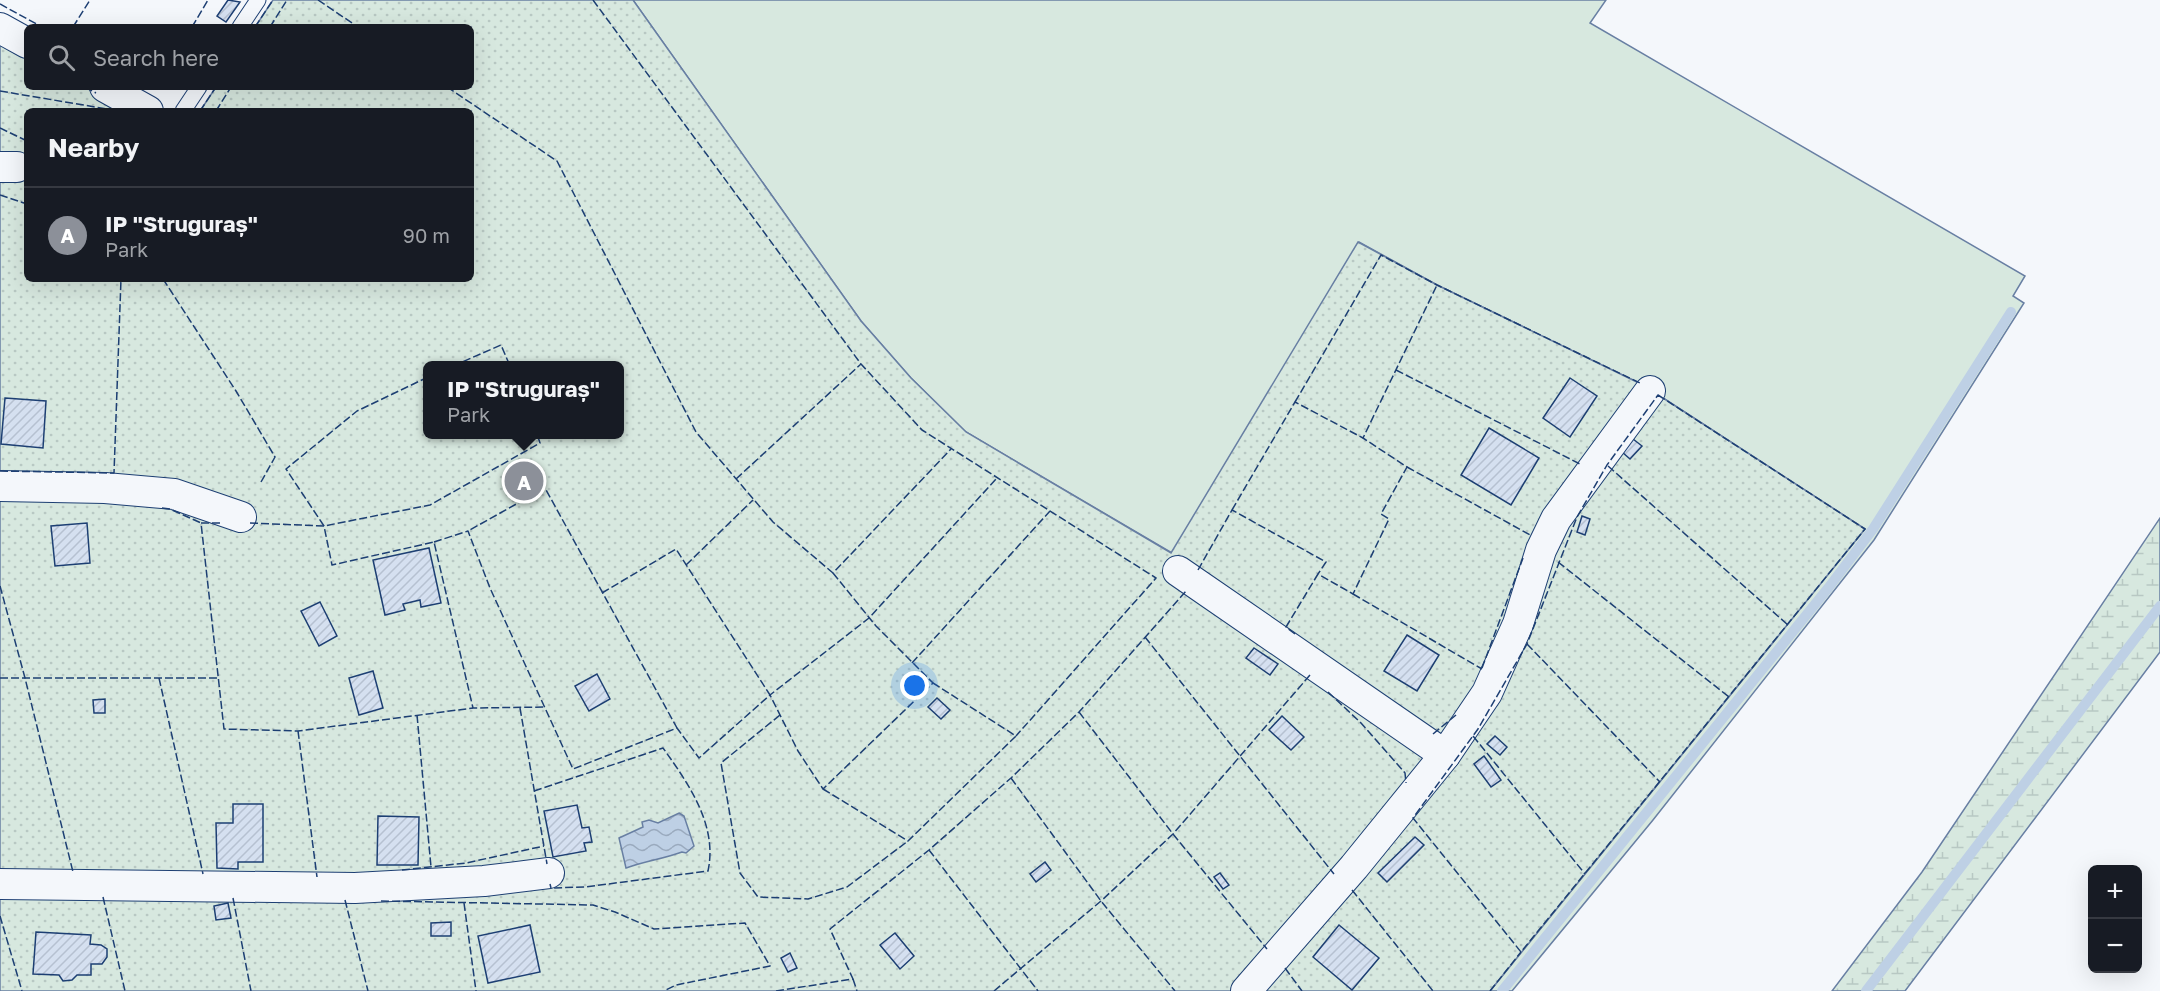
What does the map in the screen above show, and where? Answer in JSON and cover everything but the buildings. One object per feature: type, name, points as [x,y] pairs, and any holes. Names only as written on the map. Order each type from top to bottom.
[{"type":"street","points":[[0,28],[24,42]]},
{"type":"street","points":[[110,90],[143,108]]},
{"type":"street","points":[[1246,991],[1354,867],[1445,755],[1487,693],[1518,624],[1541,550],[1556,519],[1650,391]]},
{"type":"street","points":[[0,486],[105,488],[174,494],[241,517]]},
{"type":"street","points":[[1178,571],[1445,755]]},
{"type":"street","points":[[0,884],[355,888],[484,880],[549,873]]},
{"type":"lane","points":[[242,24],[258,0]]},
{"type":"lane","points":[[185,108],[197,90]]},
{"type":"green space","points":[[273,0],[633,0],[861,321],[911,378],[966,432],[1171,553],[1358,242],[1437,285],[1643,385],[1865,529],[1490,991],[0,991],[0,39],[24,52],[24,90],[90,90],[122,108],[24,108],[24,282],[474,282],[474,108],[202,108],[214,90],[474,90],[474,24],[257,24]]},
{"type":"green space","points":[[633,0],[1606,0],[1590,23],[2025,276],[2013,296],[2024,303],[1874,540],[1653,820],[1512,991],[1490,991],[1865,529],[1643,385],[1437,285],[1359,242],[1172,553],[966,432],[911,378],[861,321]]},
{"type":"green space","points":[[2160,518],[2160,652],[1905,991],[1832,991],[1922,872]]},
{"type":"water","points":[[679,813],[684,816],[694,846],[686,853],[682,852],[626,868],[619,838],[643,827],[642,822],[649,820],[658,823]]},
{"type":"waterway","points":[[1502,991],[1829,587],[1873,529],[2011,312]]},
{"type":"waterway","points":[[1866,991],[2160,606]]},
{"type":"fence","points":[[75,24],[90,0]]},
{"type":"fence","points":[[194,24],[208,0]]},
{"type":"fence","points":[[257,24],[273,0]]},
{"type":"fence","points":[[272,24],[287,0]]},
{"type":"fence","points":[[318,0],[354,24]]},
{"type":"fence","points":[[593,0],[861,364],[922,430],[1156,578],[1016,736]]},
{"type":"fence","points":[[0,4],[37,24]]},
{"type":"fence","points":[[90,90],[96,93]]},
{"type":"fence","points":[[202,108],[214,90]]},
{"type":"fence","points":[[218,108],[229,90]]},
{"type":"fence","points":[[451,90],[557,161],[696,432],[773,522],[833,573],[951,449]]},
{"type":"fence","points":[[0,91],[101,108]]},
{"type":"fence","points":[[0,128],[24,140]]},
{"type":"fence","points":[[0,195],[24,203]]},
{"type":"fence","points":[[1295,402],[1381,255],[1437,285],[1642,384]]},
{"type":"fence","points":[[0,471],[114,473],[121,282]]},
{"type":"fence","points":[[165,282],[236,391],[275,457],[261,482]]},
{"type":"fence","points":[[1295,634],[1286,627],[1318,574],[1353,594],[1389,519],[1381,514],[1407,467],[1363,438],[1437,285]]},
{"type":"fence","points":[[464,361],[501,345],[508,361]]},
{"type":"fence","points":[[736,479],[861,364]]},
{"type":"fence","points":[[1396,370],[1580,464]]},
{"type":"fence","points":[[423,379],[357,411],[286,469],[324,526],[332,565],[434,542],[473,708],[545,707]]},
{"type":"fence","points":[[1658,395],[1865,529],[1521,952],[1413,818],[1478,729],[1527,644],[1577,517],[1607,465],[1658,395]]},
{"type":"fence","points":[[1232,510],[1295,402],[1363,438]]},
{"type":"fence","points":[[250,523],[324,526],[430,505],[540,443],[539,439]]},
{"type":"fence","points":[[1608,466],[1788,625]]},
{"type":"fence","points":[[1407,467],[1532,536]]},
{"type":"fence","points":[[833,573],[876,626],[933,683],[823,789],[798,751],[770,695],[869,618],[997,478]]},
{"type":"fence","points":[[434,542],[468,531],[490,588],[573,769],[677,728],[545,488],[468,531]]},
{"type":"fence","points":[[686,565],[753,500]]},
{"type":"fence","points":[[162,508],[170,509],[201,523]]},
{"type":"fence","points":[[1198,570],[1232,510],[1326,562],[1318,574]]},
{"type":"fence","points":[[912,663],[1050,511]]},
{"type":"fence","points":[[220,523],[201,523],[224,729],[298,731],[473,708]]},
{"type":"fence","points":[[602,593],[676,549],[770,695],[699,758],[677,728]]},
{"type":"fence","points":[[1482,668],[1523,558]]},
{"type":"fence","points":[[1558,562],[1729,697]]},
{"type":"fence","points":[[0,586],[73,872]]},
{"type":"fence","points":[[776,991],[853,979],[830,929],[929,850],[1011,778],[1079,712],[1187,590]]},
{"type":"fence","points":[[1353,594],[1482,669]]},
{"type":"fence","points":[[1145,637],[1334,874]]},
{"type":"fence","points":[[1527,644],[1660,782]]},
{"type":"fence","points":[[994,991],[1101,901],[1173,834],[1310,675]]},
{"type":"fence","points":[[0,678],[218,678]]},
{"type":"fence","points":[[159,678],[203,874]]},
{"type":"fence","points":[[823,789],[908,841],[1016,736],[933,683]]},
{"type":"fence","points":[[1328,692],[1361,723],[1405,773],[1406,783]]},
{"type":"fence","points":[[520,708],[547,864]]},
{"type":"fence","points":[[1079,712],[1173,834],[1267,949]]},
{"type":"fence","points":[[417,715],[431,867]]},
{"type":"fence","points":[[780,715],[721,763],[740,873],[758,897],[808,899],[847,887],[908,841]]},
{"type":"fence","points":[[1433,734],[1456,715]]},
{"type":"fence","points":[[298,731],[317,877]]},
{"type":"fence","points":[[1473,736],[1585,874]]},
{"type":"fence","points":[[534,791],[663,748],[699,805],[709,837],[708,871],[585,887],[551,888],[550,884]]},
{"type":"fence","points":[[1011,778],[1101,901],[1175,991]]},
{"type":"fence","points":[[402,870],[466,863],[544,846]]},
{"type":"fence","points":[[929,850],[1038,991]]},
{"type":"fence","points":[[1352,890],[1433,991]]},
{"type":"fence","points":[[103,897],[125,991]]},
{"type":"fence","points":[[233,898],[251,991]]},
{"type":"fence","points":[[345,900],[368,991]]},
{"type":"fence","points":[[381,901],[593,905],[654,929],[745,923],[770,966],[676,985],[664,991]]},
{"type":"fence","points":[[464,903],[476,991]]},
{"type":"fence","points":[[0,916],[22,991]]},
{"type":"fence","points":[[1490,991],[1521,952]]},
{"type":"fence","points":[[1285,968],[1302,991]]},
{"type":"fence","points":[[853,979],[857,991]]},
{"type":"place","name":"IP \"Struguraș\"","points":[[524,481]]}]
